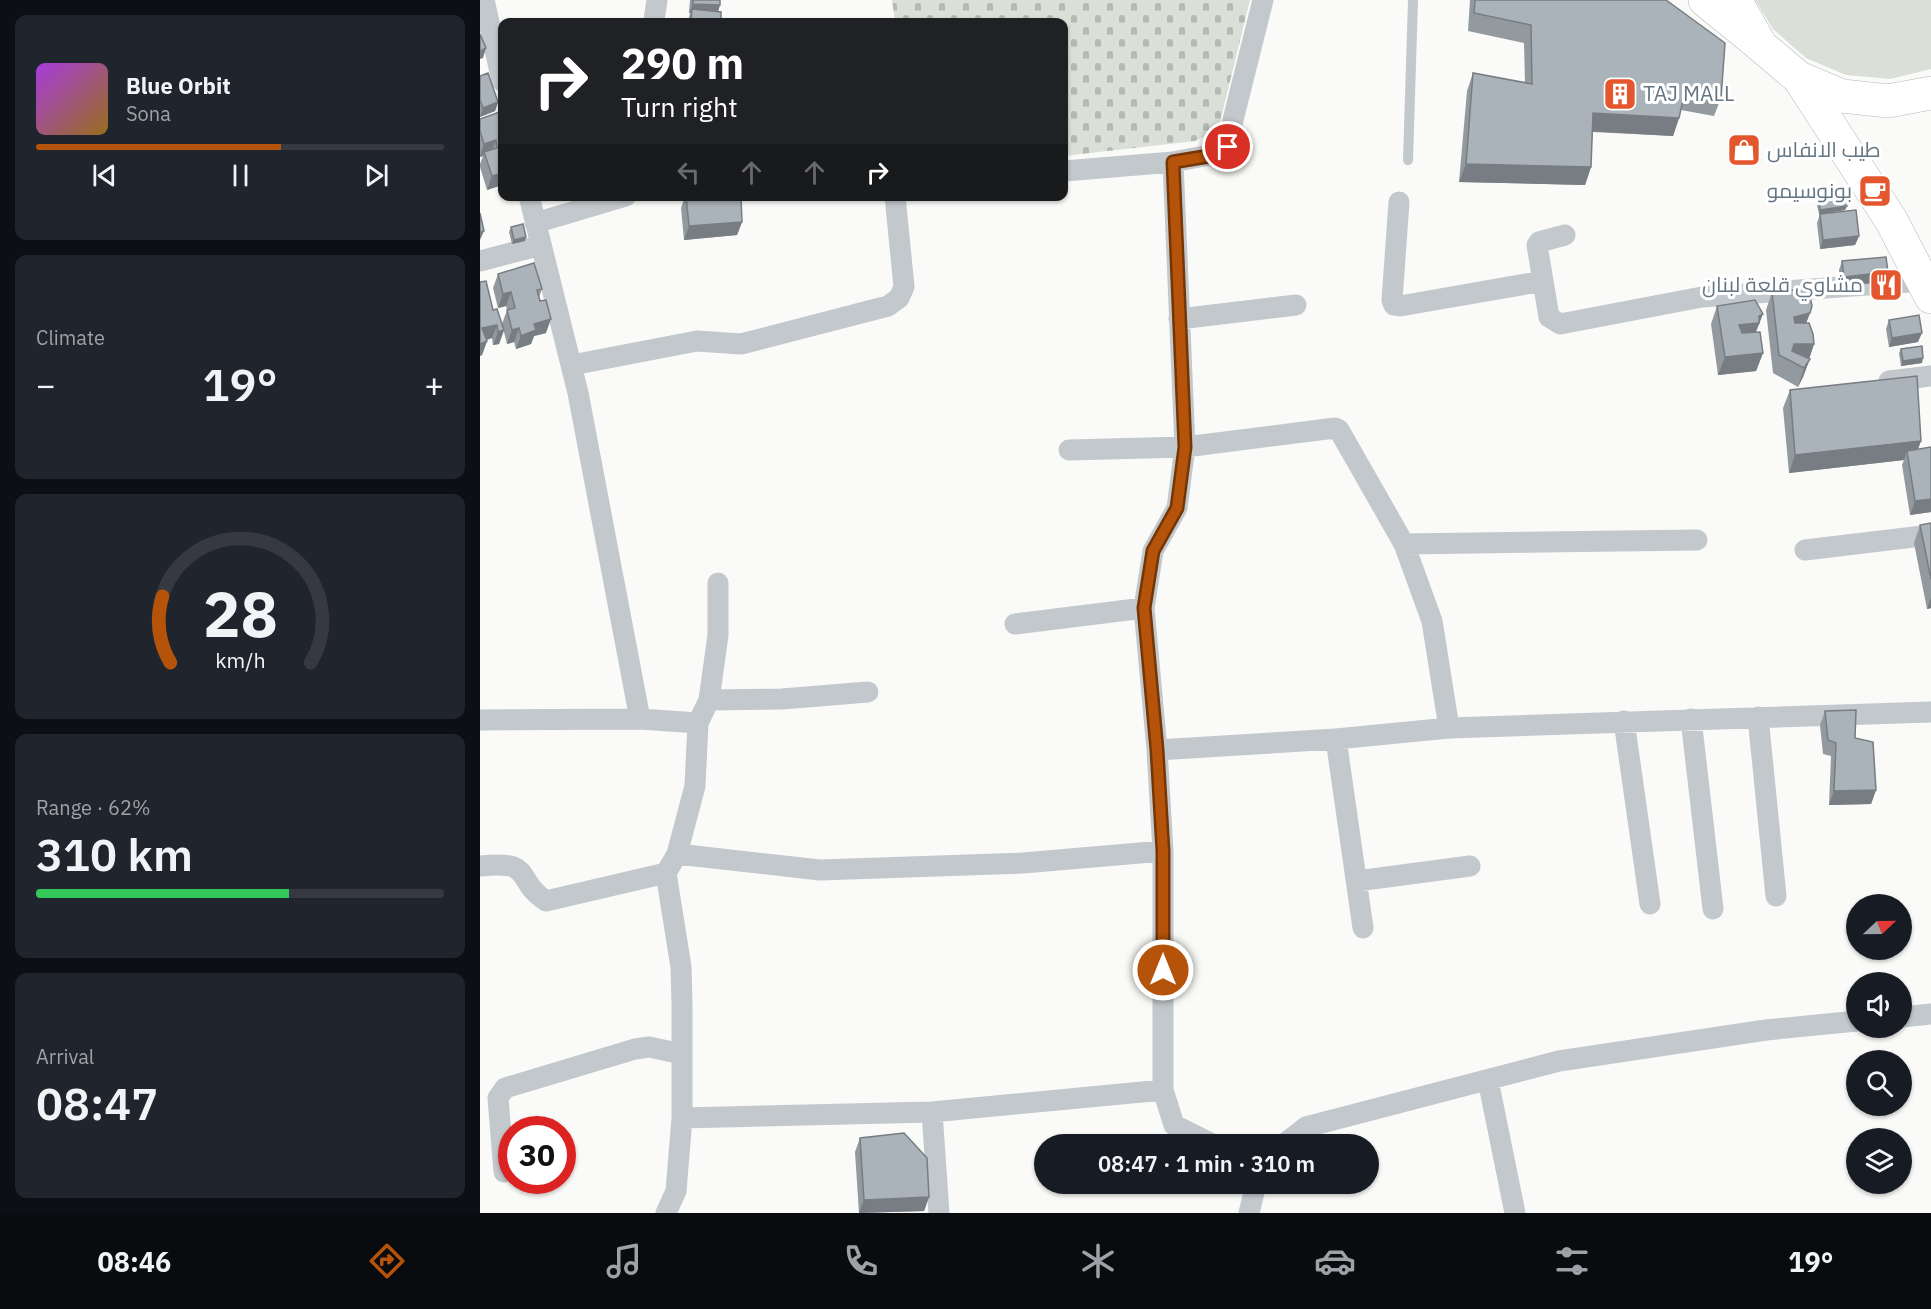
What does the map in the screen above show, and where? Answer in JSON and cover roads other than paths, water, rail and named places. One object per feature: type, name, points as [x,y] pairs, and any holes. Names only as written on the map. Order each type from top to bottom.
[{"type":"main road","points":[[1705,0],[1799,78],[1886,212],[1927,289]]},
{"type":"main road","points":[[1734,0],[1761,46]]},
{"type":"main road","points":[[1799,78],[1842,96],[1888,101],[1931,93]]},
{"type":"street","points":[[484,0],[498,63]]},
{"type":"street","points":[[1068,171],[1173,162],[1221,154],[1228,147],[1263,0]]},
{"type":"street","points":[[1173,162],[1185,447],[1177,508],[1153,551],[1144,608],[1157,750],[1163,851],[1163,1090],[1174,1125],[1192,1134]]},
{"type":"street","points":[[530,201],[572,365],[640,719]]},
{"type":"street","points":[[535,224],[610,201]]},
{"type":"street","points":[[572,365],[697,341],[741,344],[888,306],[899,298],[904,286],[896,201]]},
{"type":"street","points":[[1399,202],[1392,300],[1394,305],[1400,306],[1543,281]]},
{"type":"street","points":[[1565,235],[1539,242],[1537,245],[1549,317],[1560,324],[1702,297],[1927,289]]},
{"type":"street","points":[[480,261],[541,245]]},
{"type":"street","points":[[1179,319],[1296,305]]},
{"type":"street","points":[[1866,384],[1931,376]]},
{"type":"street","points":[[1069,450],[1185,447],[1335,428],[1342,434],[1404,544],[1432,621],[1449,728]]},
{"type":"street","points":[[1805,550],[1931,535]]},
{"type":"street","points":[[1404,544],[1697,540]]},
{"type":"street","points":[[666,1213],[676,1191],[682,1118],[682,1054],[681,967],[666,873],[676,854],[695,786],[698,723],[709,700],[718,635],[718,583]]},
{"type":"street","points":[[1015,624],[1144,608]]},
{"type":"street","points":[[709,700],[782,699],[868,692]]},
{"type":"street","points":[[1157,750],[1336,739],[1449,728],[1691,718],[1931,712]]},
{"type":"street","points":[[1758,717],[1776,896]]},
{"type":"street","points":[[1691,718],[1713,909]]},
{"type":"street","points":[[480,720],[640,719],[698,723]]},
{"type":"street","points":[[1624,721],[1650,904]]},
{"type":"street","points":[[1336,739],[1363,928]]},
{"type":"street","points":[[676,854],[820,870],[1023,863],[1163,851]]},
{"type":"street","points":[[480,866],[506,863],[518,869],[526,876],[537,895],[546,901],[666,873]]},
{"type":"street","points":[[1357,881],[1470,866]]},
{"type":"street","points":[[1912,1016],[1931,1014]]},
{"type":"street","points":[[1297,1134],[1306,1127],[1558,1061],[1766,1030],[1846,1022]]},
{"type":"street","points":[[499,1116],[498,1098],[505,1088],[635,1049],[649,1047],[682,1054]]},
{"type":"street","points":[[1488,1080],[1515,1213]]},
{"type":"street","points":[[682,1118],[932,1112],[1163,1090]]},
{"type":"street","points":[[932,1112],[939,1213]]},
{"type":"street","points":[[1249,1213],[1254,1194]]},
{"type":"lane","points":[[1408,160],[1413,0]]},
{"type":"place","name":"TAJ MALL","points":[[1620,94]]},
{"type":"place","name":"طيب الانفاس","points":[[1744,150]]},
{"type":"place","name":"بونوسيمو","points":[[1875,191]]},
{"type":"place","name":"مشاوي قلعة لبنان","points":[[1886,285]]}]
